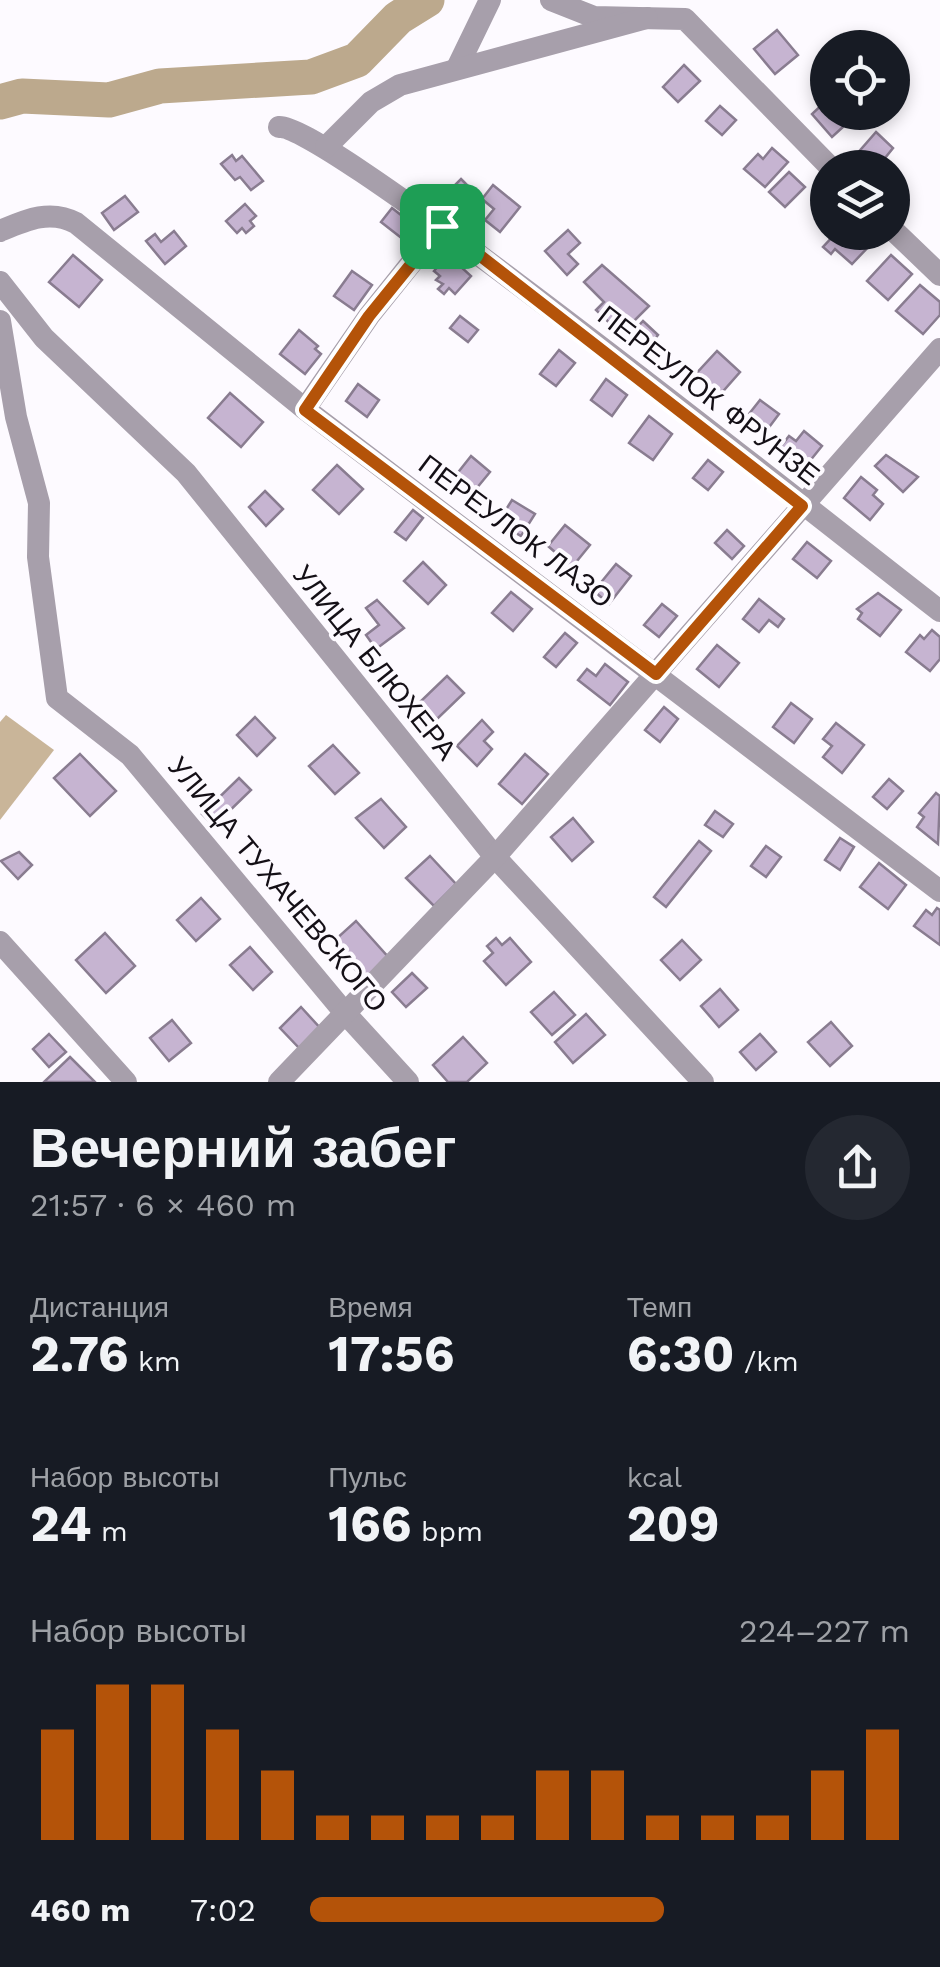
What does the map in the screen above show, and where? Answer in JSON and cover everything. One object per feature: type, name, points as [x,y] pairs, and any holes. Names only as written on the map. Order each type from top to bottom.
[{"type":"street","points":[[456,68],[490,0]]},
{"type":"street","points":[[551,0],[594,17],[674,16],[692,24],[724,62],[812,150]]},
{"type":"street","points":[[326,147],[385,92],[456,68],[647,18]]},
{"type":"street","name":"ПЕРЕУЛОК ФРУНЗЕ","points":[[278,127],[289,126],[326,147],[442,226],[940,611]]},
{"type":"street","name":"ПЕРЕУЛОК ЛАЗО","points":[[0,231],[60,214],[305,410],[940,891]]},
{"type":"street","points":[[305,410],[369,316],[442,226]]},
{"type":"street","points":[[910,246],[940,275]]},
{"type":"street","name":"УЛИЦА БЛЮХЕРА","points":[[0,282],[44,338],[186,474],[495,857],[703,1082]]},
{"type":"street","name":"УЛИЦА ТУХАЧЕВСКОГО","points":[[0,321],[16,417],[39,503],[38,557],[57,698],[130,754],[345,1013],[408,1082]]},
{"type":"street","points":[[279,1082],[495,857],[940,349]]},
{"type":"street","points":[[0,942],[126,1082]]},
{"type":"shaded area","points":[[6,715],[54,750],[0,820],[0,722]]},
{"type":"building","points":[[777,30],[798,55],[775,74],[754,49]]},
{"type":"building","points":[[684,65],[700,81],[678,102],[663,87]]},
{"type":"building","points":[[720,106],[736,120],[722,135],[706,121]]},
{"type":"building","points":[[876,132],[893,148],[891,150],[860,150]]},
{"type":"building","points":[[772,148],[788,162],[765,187],[744,169],[758,154],[763,159]]},
{"type":"building","points":[[232,155],[236,161],[242,156],[263,181],[251,190],[240,177],[235,180],[221,164]]},
{"type":"building","points":[[789,172],[805,187],[785,207],[769,192]]},
{"type":"building","points":[[461,179],[473,191],[460,204],[448,192]]},
{"type":"building","points":[[493,185],[520,207],[500,232],[485,220],[494,209],[482,199]]},
{"type":"building","points":[[125,196],[138,212],[114,230],[102,213]]},
{"type":"building","points":[[245,204],[256,216],[250,221],[254,226],[246,233],[242,228],[237,233],[226,221]]},
{"type":"building","points":[[392,208],[415,226],[404,240],[381,222]]},
{"type":"building","points":[[568,230],[580,243],[568,254],[578,264],[567,275],[545,251]]},
{"type":"building","points":[[174,231],[186,246],[165,264],[146,241],[155,234],[161,242]]},
{"type":"building","points":[[836,250],[865,250],[852,264]]},
{"type":"building","points":[[73,255],[102,280],[79,307],[49,282]]},
{"type":"building","points":[[448,255],[471,276],[455,294],[449,288],[444,294],[438,289],[443,284],[436,280],[440,276],[434,271]]},
{"type":"building","points":[[891,255],[912,274],[888,300],[867,281]]},
{"type":"building","points":[[602,265],[649,306],[621,334],[596,310],[604,302],[584,282]]},
{"type":"building","points":[[352,271],[372,285],[354,310],[334,296]]},
{"type":"building","points":[[920,285],[940,302],[940,315],[923,334],[896,311]]},
{"type":"building","points":[[460,316],[478,330],[468,342],[450,328]]},
{"type":"building","points":[[643,321],[658,335],[651,344],[646,340],[642,345],[630,335]]},
{"type":"building","points":[[299,330],[318,346],[315,349],[321,354],[305,374],[280,354]]},
{"type":"building","points":[[559,350],[575,363],[556,386],[540,374]]},
{"type":"building","points":[[717,351],[740,372],[718,397],[694,376]]},
{"type":"building","points":[[606,379],[627,395],[612,416],[591,400]]},
{"type":"building","points":[[358,384],[379,400],[367,417],[346,401]]},
{"type":"building","points":[[230,393],[263,422],[241,447],[208,418]]},
{"type":"building","points":[[760,400],[779,414],[764,434],[745,419]]},
{"type":"building","points":[[649,416],[672,434],[653,460],[629,443]]},
{"type":"building","points":[[804,431],[822,446],[805,467],[797,460],[793,464],[777,451],[789,436],[796,441]]},
{"type":"building","points":[[886,455],[918,477],[903,492],[875,466]]},
{"type":"building","points":[[471,456],[490,472],[471,495],[452,480]]},
{"type":"building","points":[[708,460],[723,472],[708,490],[693,478]]},
{"type":"building","points":[[337,465],[363,489],[339,514],[313,490]]},
{"type":"building","points":[[861,477],[877,490],[873,495],[883,504],[870,520],[844,498]]},
{"type":"building","points":[[265,491],[283,509],[266,526],[249,507]]},
{"type":"building","points":[[512,500],[535,514],[521,536],[504,526],[508,520],[502,516]]},
{"type":"building","points":[[413,510],[423,518],[406,540],[395,532]]},
{"type":"building","points":[[565,525],[590,545],[568,572],[551,559],[556,553],[548,546]]},
{"type":"building","points":[[727,530],[744,546],[732,559],[715,543]]},
{"type":"building","points":[[807,542],[831,561],[817,578],[793,559]]},
{"type":"building","points":[[423,562],[446,585],[428,604],[404,581]]},
{"type":"building","points":[[616,564],[631,576],[609,604],[594,591]]},
{"type":"building","points":[[511,592],[532,609],[513,631],[492,613]]},
{"type":"building","points":[[878,593],[901,610],[880,636],[858,619],[862,613],[857,609]]},
{"type":"building","points":[[759,599],[784,619],[778,627],[769,620],[759,632],[743,619]]},
{"type":"building","points":[[377,600],[404,628],[376,649],[366,635],[379,625],[366,608]]},
{"type":"building","points":[[662,604],[677,616],[659,637],[644,625]]},
{"type":"building","points":[[932,630],[940,637],[940,659],[930,671],[906,652],[920,635],[924,639]]},
{"type":"building","points":[[565,633],[577,643],[556,667],[544,657]]},
{"type":"building","points":[[717,645],[739,663],[719,687],[697,669]]},
{"type":"building","points":[[605,664],[628,682],[610,705],[578,680],[587,669],[596,676]]},
{"type":"building","points":[[447,676],[464,693],[437,719],[420,702]]},
{"type":"building","points":[[791,703],[812,719],[794,743],[773,727]]},
{"type":"building","points":[[664,707],[678,719],[660,742],[645,730]]},
{"type":"building","points":[[255,717],[275,738],[257,756],[237,735]]},
{"type":"building","points":[[482,720],[493,732],[484,741],[492,749],[477,766],[457,746]]},
{"type":"building","points":[[836,723],[864,745],[842,773],[823,757],[832,746],[823,739]]},
{"type":"building","points":[[333,745],[359,773],[335,794],[309,766]]},
{"type":"building","points":[[80,754],[116,791],[90,816],[54,778]]},
{"type":"building","points":[[525,754],[548,774],[522,804],[499,784]]},
{"type":"building","points":[[239,778],[251,790],[214,826],[202,814]]},
{"type":"building","points":[[889,779],[903,791],[887,809],[873,797]]},
{"type":"building","points":[[936,793],[940,796],[938,844],[917,827],[924,817],[919,813]]},
{"type":"building","points":[[381,799],[406,827],[384,848],[356,818]]},
{"type":"building","points":[[715,811],[733,824],[723,837],[705,825]]},
{"type":"building","points":[[573,818],[593,842],[572,861],[551,837]]},
{"type":"building","points":[[840,838],[854,847],[840,870],[825,860]]},
{"type":"building","points":[[699,841],[711,851],[666,907],[654,897]]},
{"type":"building","points":[[766,846],[781,857],[766,877],[751,866]]},
{"type":"building","points":[[19,852],[32,865],[18,879],[1,861]]},
{"type":"building","points":[[430,856],[456,884],[434,906],[406,878]]},
{"type":"building","points":[[879,863],[906,885],[888,909],[860,887]]},
{"type":"building","points":[[201,898],[220,919],[196,941],[177,920]]},
{"type":"building","points":[[937,908],[940,945],[914,926],[926,910],[932,915]]},
{"type":"building","points":[[356,921],[390,959],[366,981],[337,949],[341,945],[336,939]]},
{"type":"building","points":[[105,933],[135,966],[106,993],[76,960]]},
{"type":"building","points":[[496,938],[502,945],[510,938],[531,962],[506,985],[484,961],[493,953],[487,946]]},
{"type":"building","points":[[682,940],[701,960],[680,980],[661,960]]},
{"type":"building","points":[[250,947],[272,972],[253,990],[230,965]]},
{"type":"building","points":[[412,973],[427,988],[406,1007],[392,992]]},
{"type":"building","points":[[720,989],[738,1010],[719,1027],[701,1006]]},
{"type":"building","points":[[554,992],[575,1015],[552,1035],[531,1012]]},
{"type":"building","points":[[301,1007],[322,1030],[301,1050],[280,1028]]},
{"type":"building","points":[[586,1014],[605,1035],[573,1063],[555,1042]]},
{"type":"building","points":[[172,1020],[191,1043],[169,1061],[150,1038]]},
{"type":"building","points":[[831,1022],[852,1046],[830,1066],[808,1042]]},
{"type":"building","points":[[49,1034],[66,1052],[49,1067],[33,1049]]},
{"type":"building","points":[[760,1034],[776,1052],[756,1070],[740,1052]]},
{"type":"building","points":[[463,1037],[487,1063],[467,1082],[448,1082],[433,1065]]},
{"type":"building","points":[[70,1057],[95,1082],[44,1082]]},
{"type":"waterway","points":[[0,102],[22,96],[109,100],[160,86],[311,77],[357,60],[398,18],[427,0]]},
{"type":"route","points":[[442,226],[802,506],[656,674],[305,410],[369,316],[442,226]]}]
